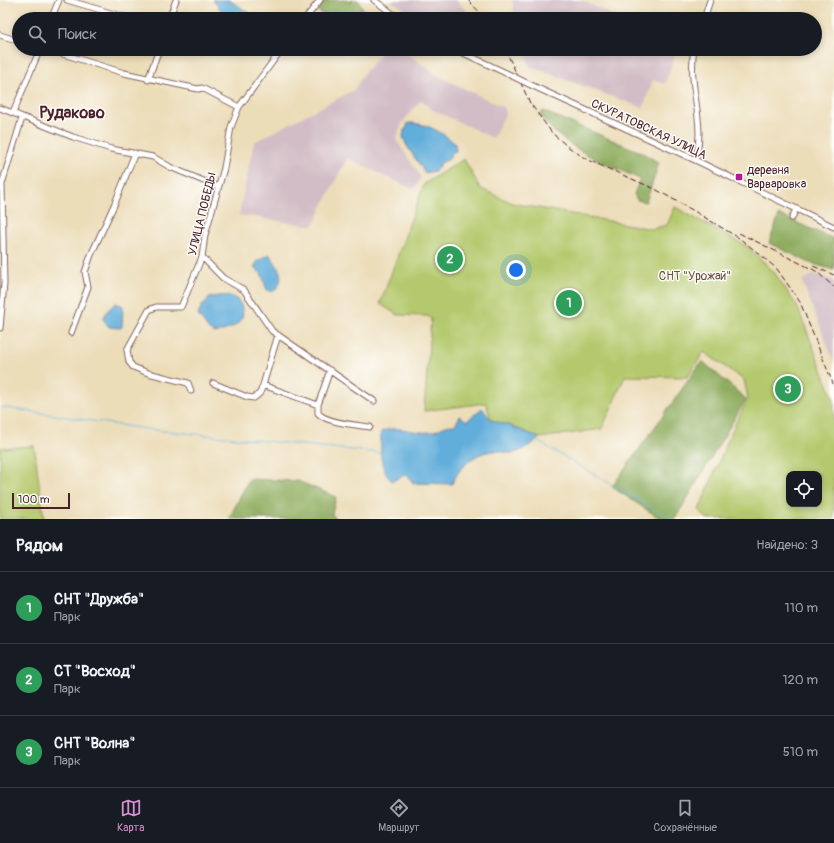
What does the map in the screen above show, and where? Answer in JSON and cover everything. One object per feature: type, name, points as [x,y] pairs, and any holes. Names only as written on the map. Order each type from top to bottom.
[{"type":"street","points":[[55,12],[59,0]]},
{"type":"street","points":[[67,0],[107,12]]},
{"type":"street","points":[[172,12],[176,0]]},
{"type":"street","points":[[311,12],[320,0]]},
{"type":"street","points":[[374,0],[390,12]]},
{"type":"street","points":[[706,12],[710,0]]},
{"type":"street","points":[[0,35],[12,39]]},
{"type":"street","points":[[13,113],[37,56]]},
{"type":"street","points":[[70,56],[148,80],[198,89],[202,88],[239,107]]},
{"type":"street","points":[[148,80],[157,56]]},
{"type":"street","name":"УЛИЦА ПОБЕДЫ","points":[[191,391],[188,383],[148,373],[133,367],[129,362],[128,350],[149,310],[156,307],[181,306],[202,257],[205,235],[224,168],[231,127],[239,107],[277,56]]},
{"type":"street","name":"СКУРАТОВСКАЯ УЛИЦА","points":[[470,56],[695,160],[834,227]]},
{"type":"street","points":[[693,56],[691,65],[700,132],[699,147],[695,160]]},
{"type":"street","points":[[0,108],[22,118],[110,149],[153,157],[170,168],[218,187]]},
{"type":"street","points":[[0,328],[4,250],[1,237],[1,184],[22,118]]},
{"type":"street","points":[[71,333],[88,287],[85,272],[91,255],[135,153]]},
{"type":"street","points":[[792,218],[796,209]]},
{"type":"street","points":[[202,257],[223,278],[244,290],[272,330],[374,401]]},
{"type":"street","points":[[213,383],[247,397],[254,398],[260,393],[278,335]]},
{"type":"street","points":[[330,370],[318,405],[318,413],[321,417],[370,427]]},
{"type":"street","points":[[263,385],[318,405]]},
{"type":"shaded area","points":[[389,0],[456,0],[468,12],[409,12]]},
{"type":"shaded area","points":[[512,0],[581,0],[606,12],[515,12]]},
{"type":"shaded area","points":[[378,56],[411,56],[440,77],[505,108],[505,114],[493,138],[431,109],[421,100],[402,123],[396,140],[421,177],[414,190],[347,158],[313,226],[239,215],[254,142],[354,90],[364,73]]},
{"type":"shaded area","points":[[527,56],[675,56],[665,84],[653,80],[643,108],[529,66]]},
{"type":"shaded area","points":[[814,274],[834,281],[834,362],[802,281]]},
{"type":"green space","points":[[325,0],[346,0],[352,3],[350,0],[358,0],[365,12],[320,12],[318,11]]},
{"type":"green space","points":[[543,111],[643,153],[659,163],[646,202],[637,200],[634,194],[640,179],[598,160],[572,146],[550,127],[540,115]]},
{"type":"green space","name":"СНТ \"Урожай\"","points":[[464,159],[480,188],[512,203],[652,229],[667,225],[675,207],[748,247],[774,272],[797,306],[834,400],[834,519],[707,519],[699,510],[730,435],[748,398],[744,380],[704,352],[687,377],[625,376],[602,429],[540,438],[511,426],[491,420],[486,403],[424,411],[431,318],[427,316],[398,315],[380,304],[424,184]]},
{"type":"green space","points":[[779,215],[834,239],[834,270],[810,263],[769,243]]},
{"type":"green space","points":[[702,361],[746,399],[675,519],[661,519],[612,487]]},
{"type":"green space","points":[[34,446],[44,519],[0,519],[0,448]]},
{"type":"green space","points":[[249,479],[298,481],[336,497],[332,514],[336,519],[229,519]]},
{"type":"water","points":[[213,0],[229,0],[248,12],[222,12]]},
{"type":"water","points":[[408,123],[421,124],[445,135],[455,144],[456,151],[451,153],[449,159],[441,163],[435,171],[425,173],[407,146],[403,137],[404,130],[406,129]]},
{"type":"water","points":[[269,254],[276,263],[281,277],[278,287],[273,292],[267,290],[261,273],[254,267],[258,261]]},
{"type":"water","points":[[217,296],[230,296],[237,299],[243,310],[243,314],[240,321],[235,326],[215,333],[209,330],[198,315],[202,305],[206,303],[209,298]]},
{"type":"water","points":[[116,303],[123,306],[122,327],[120,328],[109,327],[103,319],[107,311]]},
{"type":"water","points":[[482,408],[491,420],[511,426],[540,438],[517,452],[511,453],[490,451],[483,453],[464,466],[452,484],[413,483],[407,474],[392,481],[384,471],[381,459],[381,432],[394,429],[421,432],[434,431],[446,426],[455,425],[460,416],[467,421]]},
{"type":"waterway","points":[[0,407],[146,429],[382,453]]},
{"type":"waterway","points":[[537,441],[671,519]]},
{"type":"railway","points":[[468,0],[479,12]]},
{"type":"railway","points":[[508,56],[530,103],[552,133],[567,146],[586,159],[655,189],[694,211],[739,238],[777,269],[800,302],[834,386]]},
{"type":"railway","points":[[739,233],[816,271],[834,287]]},
{"type":"railway","points":[[813,266],[834,275]]},
{"type":"place","name":"деревня Варваровка","points":[[739,177]]},
{"type":"place","name":"СТ \"Восход\"","points":[[450,259]]},
{"type":"place","name":"СНТ \"Дружба\"","points":[[569,303]]},
{"type":"place","name":"СНТ \"Волна\"","points":[[788,389]]},
{"type":"district","name":"Рудаково","points":[[72,112]]}]
